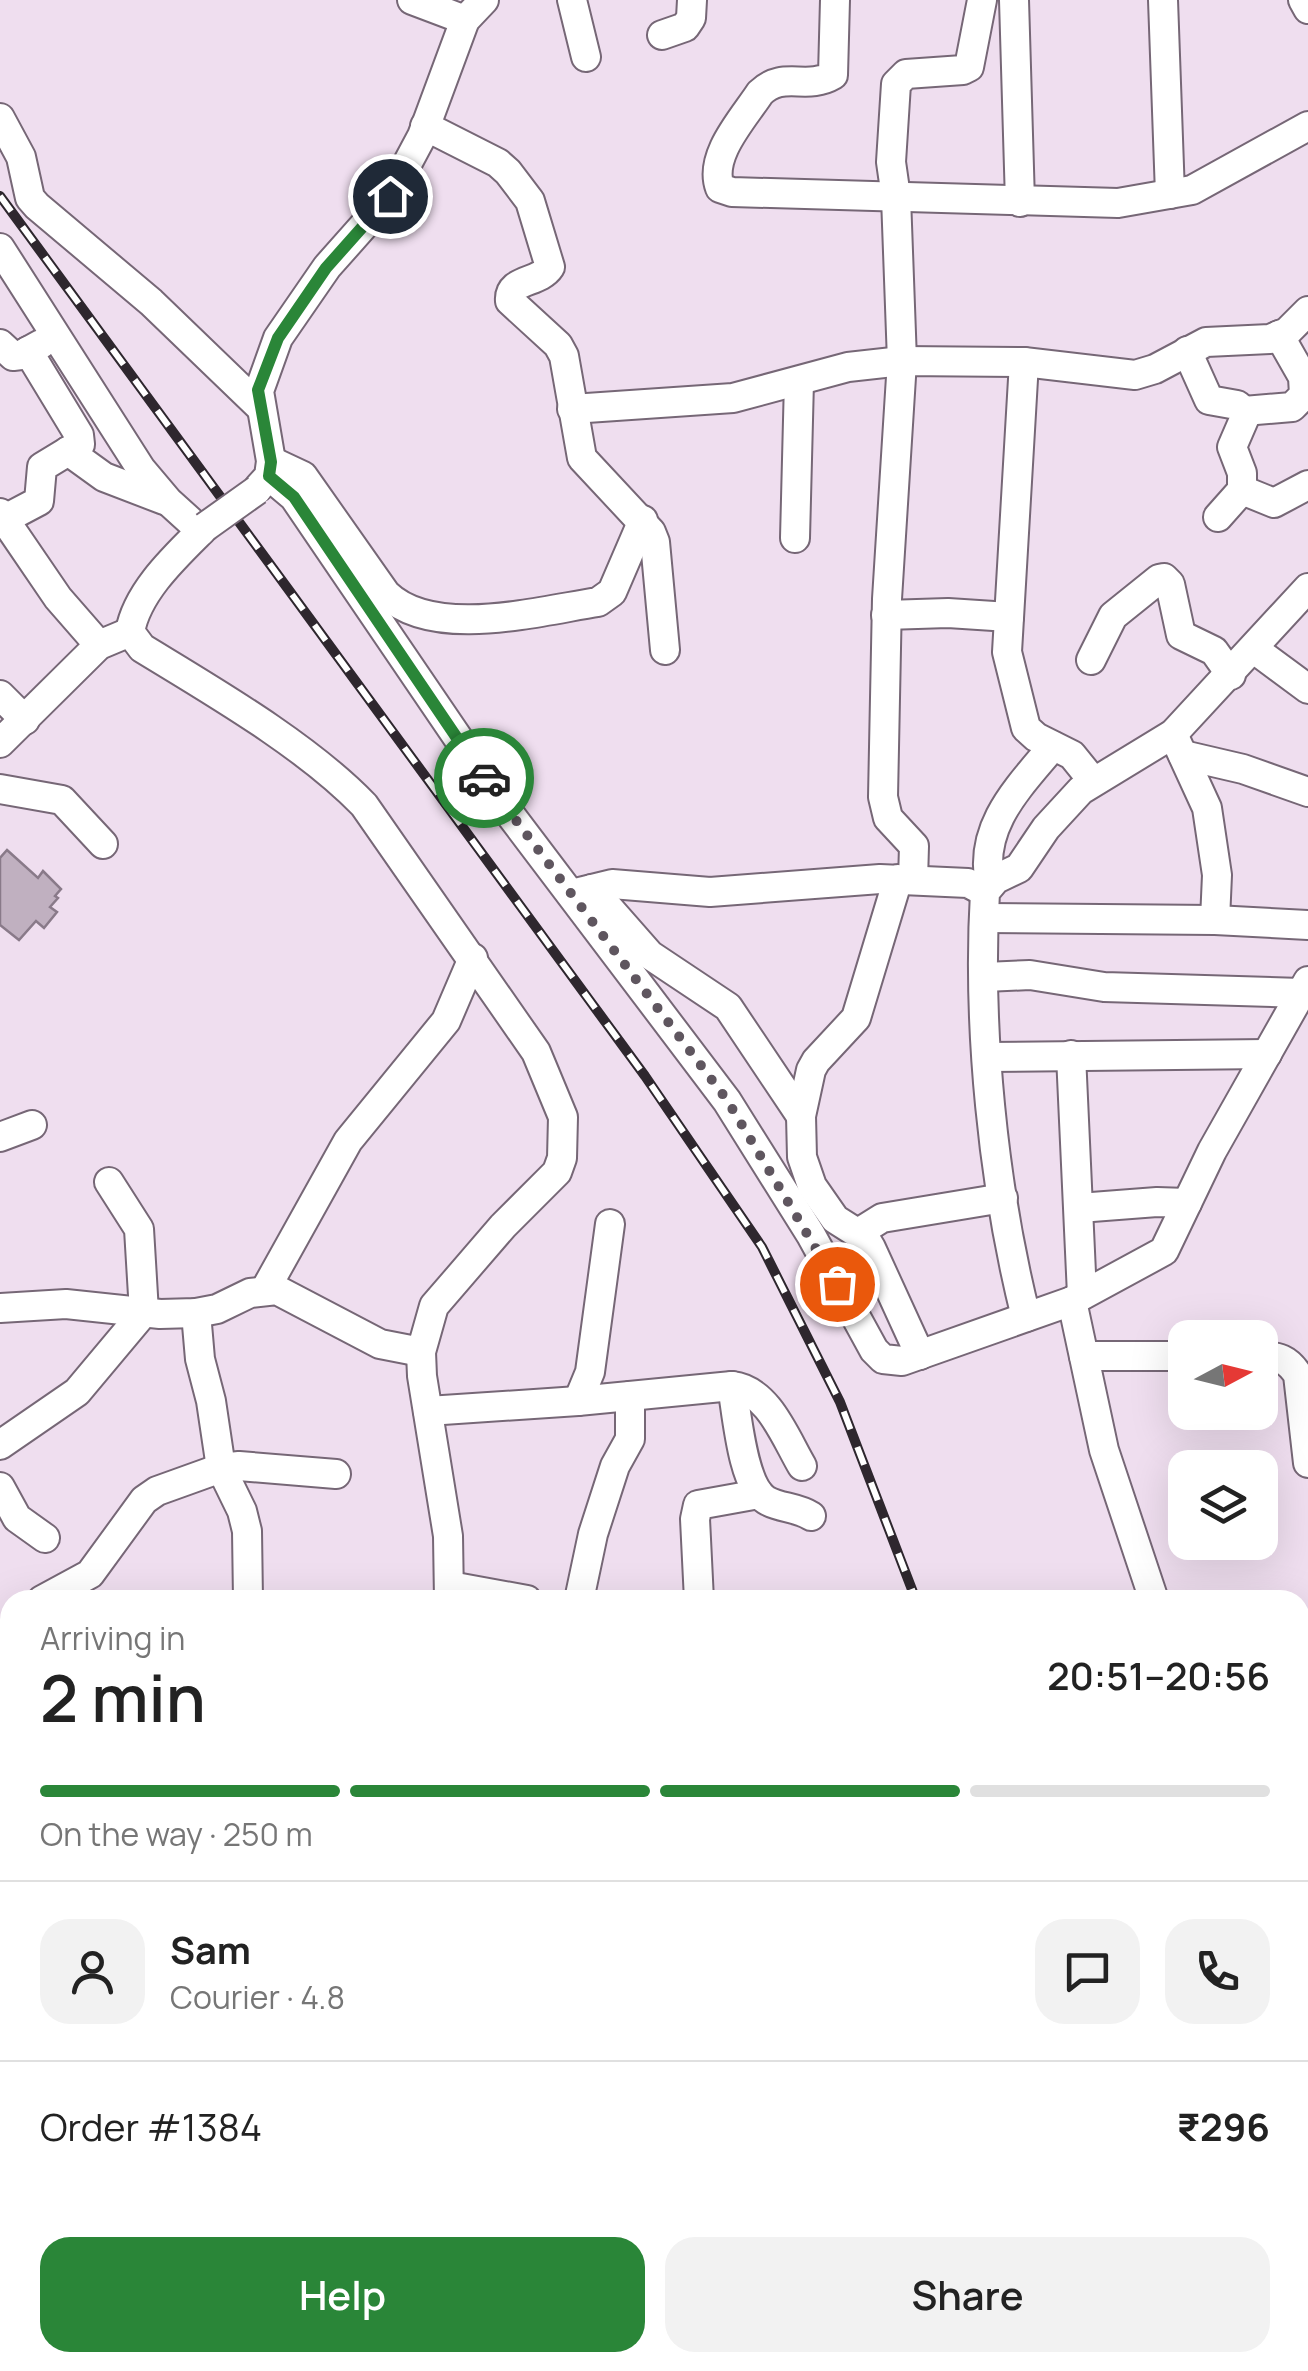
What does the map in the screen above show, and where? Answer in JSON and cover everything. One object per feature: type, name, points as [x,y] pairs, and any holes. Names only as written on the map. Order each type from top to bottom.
[{"type":"street","points":[[412,0],[461,8],[425,126],[379,212],[326,268],[284,326],[258,390],[266,476],[294,497],[486,781],[582,891],[650,955],[728,1006],[802,1116]]},
{"type":"street","points":[[572,0],[586,57]]},
{"type":"street","points":[[662,35],[685,27],[691,18],[692,0]]},
{"type":"street","points":[[835,0],[833,75],[820,83],[783,80],[760,92],[718,159],[715,175],[720,188],[732,192],[1092,204],[1192,190],[1308,126]]},
{"type":"street","points":[[920,1354],[871,1248],[835,1219],[805,1172],[802,1116],[811,1070],[856,1018],[914,846],[888,818],[882,721],[902,361],[892,162],[896,84],[906,74],[969,67],[982,0]]},
{"type":"street","points":[[1014,0],[1020,202]]},
{"type":"street","points":[[1164,0],[1170,194]]},
{"type":"street","points":[[1304,0],[1308,10]]},
{"type":"street","points":[[0,118],[21,157],[30,198],[37,206],[151,302],[259,406]]},
{"type":"street","points":[[425,126],[498,162],[525,192],[550,267],[546,274],[514,286],[509,293],[510,301],[564,356],[582,458],[643,520],[655,542],[665,650]]},
{"type":"street","points":[[0,248],[141,469],[168,501],[203,529]]},
{"type":"street","points":[[572,409],[733,398],[848,367],[902,361],[1024,362],[1135,375],[1206,342],[1259,341],[1279,335],[1308,311]]},
{"type":"street","points":[[0,344],[13,356],[56,335]]},
{"type":"street","points":[[1244,410],[1292,407],[1304,396],[1303,377],[1279,335]]},
{"type":"street","points":[[28,351],[79,435],[80,444],[42,467],[40,501],[2,516],[58,598],[99,645]]},
{"type":"street","points":[[1188,351],[1208,400],[1237,404],[1244,410],[1245,417],[1232,447],[1242,474],[1242,490],[1218,517]]},
{"type":"street","points":[[1024,362],[1007,652],[1022,720],[1029,732],[1072,754],[1093,780]]},
{"type":"street","points":[[795,538],[798,381]]},
{"type":"street","points":[[68,451],[104,477],[168,501]]},
{"type":"street","points":[[1242,490],[1274,503],[1308,485],[1308,461]]},
{"type":"street","points":[[0,743],[99,645],[130,632],[148,590],[203,529],[266,476],[303,476],[386,594],[398,606],[424,615],[483,620],[598,602],[612,592],[643,520]]},
{"type":"street","points":[[1091,660],[1112,616],[1164,578],[1170,584],[1181,634],[1214,651],[1231,674]]},
{"type":"street","points":[[986,898],[1019,868],[1058,814],[1093,780],[1178,744],[1231,674],[1308,588]]},
{"type":"street","points":[[886,616],[948,613],[1008,617]]},
{"type":"street","points":[[130,632],[142,648],[232,704],[348,788],[364,805],[541,1061],[563,1117],[562,1158],[557,1172],[438,1300],[421,1352],[448,1536],[450,1590]]},
{"type":"street","points":[[1254,649],[1308,689]]},
{"type":"street","points":[[0,695],[25,720]]},
{"type":"street","points":[[1178,744],[1308,792]]},
{"type":"street","points":[[1178,744],[1203,794],[1210,826],[1217,875],[1214,920]]},
{"type":"street","points":[[1026,1317],[1010,1252],[987,1057],[986,860],[1003,808],[1053,746]]},
{"type":"street","points":[[0,789],[62,800],[103,844]]},
{"type":"street","points":[[582,891],[624,883],[710,892],[905,880],[968,883],[986,898],[1308,925]]},
{"type":"street","points":[[582,891],[727,1100],[874,1350],[892,1362],[1077,1298],[1164,1251],[1202,1168],[1304,987],[1104,987],[1021,974],[984,977]]},
{"type":"street","points":[[265,1290],[348,1141],[446,1021],[473,958]]},
{"type":"street","points":[[987,1057],[1267,1054]]},
{"type":"street","points":[[1071,1055],[1079,1208],[1077,1298],[1084,1356],[1104,1450],[1151,1590]]},
{"type":"street","points":[[0,1137],[32,1124]]},
{"type":"street","points":[[0,1445],[76,1392],[144,1312],[139,1230],[109,1182]]},
{"type":"street","points":[[858,1234],[882,1218],[1003,1198]]},
{"type":"street","points":[[1079,1208],[1157,1202],[1187,1204]]},
{"type":"street","points":[[578,1401],[590,1372],[610,1224]]},
{"type":"street","points":[[0,1308],[66,1304],[196,1314],[265,1290],[277,1290],[380,1344],[421,1352]]},
{"type":"street","points":[[196,1314],[200,1358],[221,1468],[248,1531],[248,1590]]},
{"type":"street","points":[[1084,1356],[1168,1356]]},
{"type":"street","points":[[1278,1358],[1290,1362],[1298,1374],[1308,1463]]},
{"type":"street","points":[[428,1411],[732,1386],[755,1393],[802,1466]]},
{"type":"street","points":[[732,1386],[746,1467],[759,1494],[811,1516]]},
{"type":"street","points":[[582,1590],[604,1500],[618,1458],[630,1439],[630,1396]]},
{"type":"street","points":[[78,1590],[150,1495],[221,1468],[257,1466],[336,1474]]},
{"type":"street","points":[[0,1486],[18,1518],[46,1538]]},
{"type":"street","points":[[698,1590],[698,1506],[759,1494]]},
{"type":"building","points":[[7,850],[38,878],[43,871],[61,889],[50,907],[57,912],[44,928],[36,921],[19,940],[0,925],[0,858]]},
{"type":"railway","points":[[0,196],[645,1076],[762,1247],[840,1402],[912,1590]]},
{"type":"way so far","points":[[484,778],[727,1100],[837,1284]]},
{"type":"route","points":[[390,196],[326,268],[278,338],[258,390],[271,462],[269,476],[294,497],[484,778]]}]
